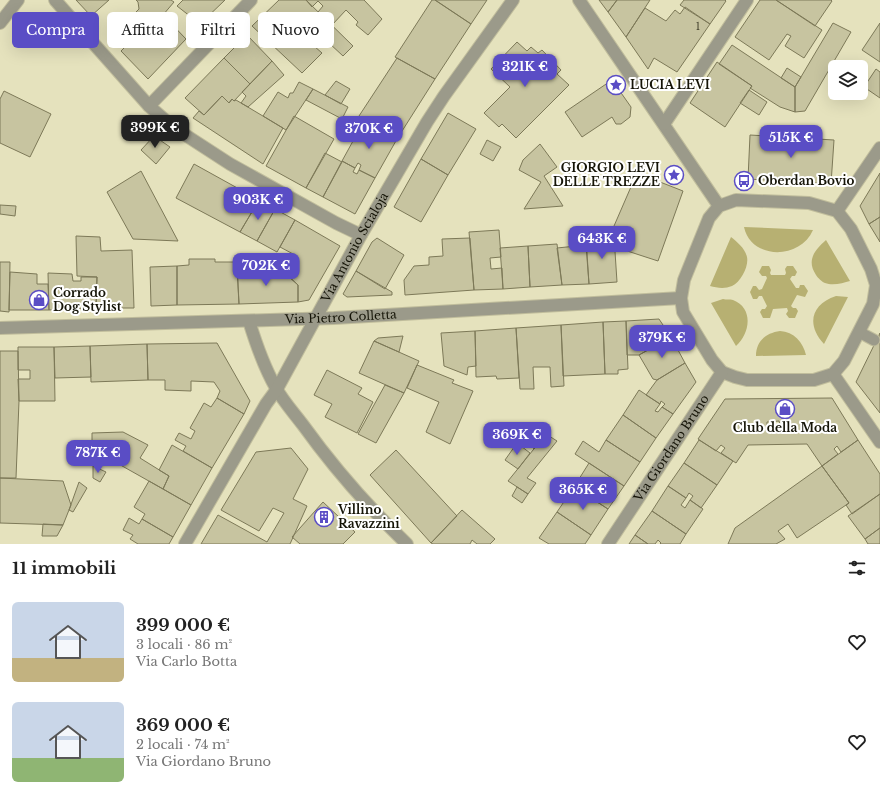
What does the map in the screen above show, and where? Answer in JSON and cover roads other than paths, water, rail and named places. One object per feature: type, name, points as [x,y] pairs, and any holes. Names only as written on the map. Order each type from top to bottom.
[{"type":"street","points":[[0,23],[18,0]]},
{"type":"street","points":[[55,0],[149,106],[173,127],[224,160],[336,223],[361,235]]},
{"type":"street","points":[[149,106],[251,0]]},
{"type":"street","name":"Via Antonio Scialoja","points":[[185,544],[266,404],[277,390],[314,319],[361,235],[444,96],[513,0]]},
{"type":"street","points":[[579,0],[719,206]]},
{"type":"street","points":[[664,124],[747,0]]},
{"type":"street","points":[[837,211],[880,148]]},
{"type":"street","points":[[736,200],[808,203],[837,211],[851,229],[872,268],[878,285],[873,304],[844,362],[833,374],[814,380],[747,380],[722,372],[712,360],[683,312],[681,298],[684,280],[709,218],[719,206],[736,200]]},
{"type":"street","name":"Via Pietro Colletta","points":[[0,328],[314,319],[681,298]]},
{"type":"street","points":[[249,321],[261,356],[277,390],[314,440],[348,482],[407,544]]},
{"type":"street","name":"Via Giordano Bruno","points":[[608,544],[722,372]]},
{"type":"street","points":[[833,374],[880,442]]},
{"type":"lane","points":[[859,332],[874,340]]},
{"type":"place","name":"LUCIA LEVI","points":[[616,85]]},
{"type":"place","name":"GIORGIO LEVI DELLE TREZZE","points":[[674,175]]},
{"type":"place","name":"Oberdan Bovio","points":[[744,181]]},
{"type":"place","name":"Corrado Dog Stylist","points":[[39,300]]},
{"type":"place","name":"Club della Moda","points":[[785,409]]},
{"type":"place","name":"Villino Ravazzini","points":[[324,517]]}]
